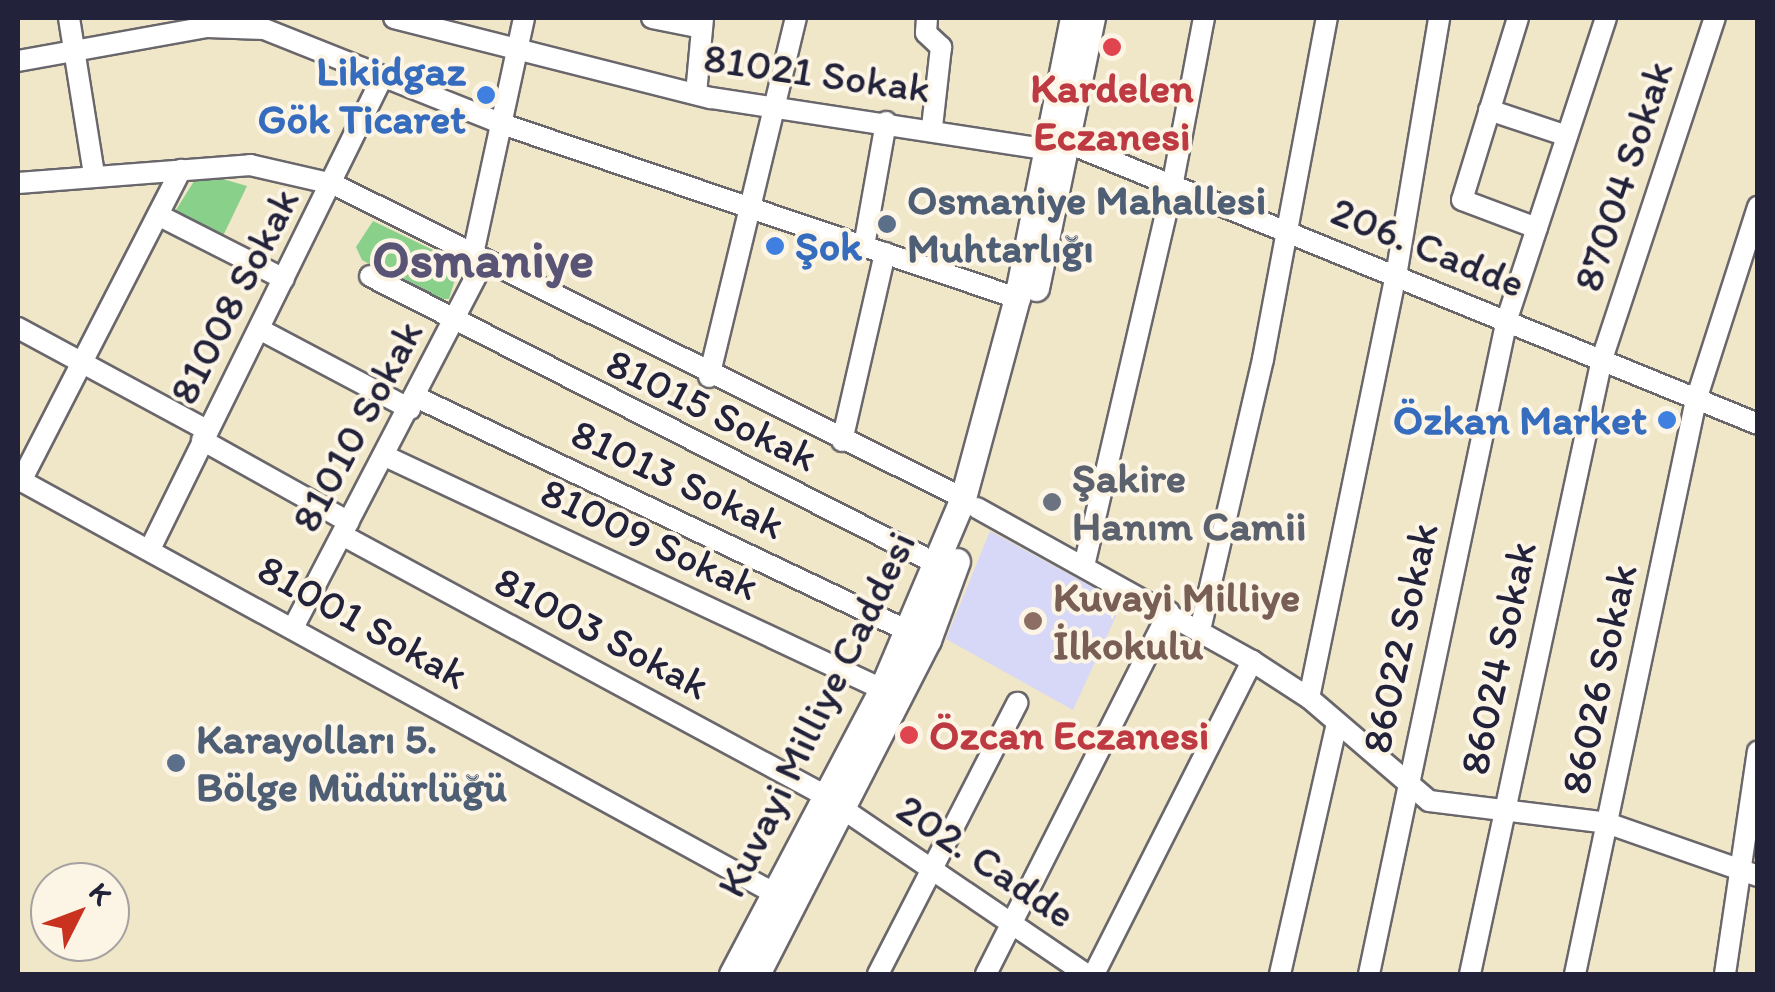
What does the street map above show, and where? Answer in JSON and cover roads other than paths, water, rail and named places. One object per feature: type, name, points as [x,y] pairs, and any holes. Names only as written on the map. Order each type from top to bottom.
[{"type":"main road","name":"Kuvayi Milliye Caddesi","points":[[732,974],[774,893],[834,802],[928,640],[970,503],[1010,398],[1057,146],[1073,18]]},
{"type":"main road","name":"Kuvayi Milliye Caddesi","points":[[756,974],[938,564],[970,503],[1017,298],[1092,18]]},
{"type":"street","points":[[69,18],[94,174]]},
{"type":"street","name":"81021 Sokak","points":[[394,18],[696,94],[1057,146]]},
{"type":"street","name":"81010 Sokak","points":[[294,626],[454,322],[478,257],[524,18]]},
{"type":"street","points":[[652,18],[702,22],[696,94]]},
{"type":"street","points":[[709,377],[747,205],[778,107],[796,18]]},
{"type":"street","points":[[927,18],[926,33],[941,47],[932,127]]},
{"type":"street","points":[[1084,566],[1172,187],[1204,18]]},
{"type":"street","points":[[1200,630],[1289,231],[1326,18]]},
{"type":"street","points":[[1309,698],[1396,276],[1440,18]]},
{"type":"street","points":[[1518,18],[1462,200],[1537,228]]},
{"type":"street","name":"86022 Sokak","points":[[1368,974],[1508,319],[1606,18]]},
{"type":"street","name":"87004 Sokak","points":[[1602,359],[1715,18]]},
{"type":"street","points":[[18,61],[204,22],[269,23],[383,76],[505,125],[1017,298]]},
{"type":"street","name":"81008 Sokak","points":[[150,550],[383,76]]},
{"type":"street","points":[[1489,110],[1567,136]]},
{"type":"street","points":[[842,441],[875,250],[886,122]]},
{"type":"street","name":"206. Cadde","points":[[1057,146],[1289,231],[1758,424]]},
{"type":"street","points":[[18,183],[94,174],[250,165],[333,184],[709,377],[970,503],[1200,630],[1309,698],[1406,786],[1429,801],[1607,823],[1758,876]]},
{"type":"street","points":[[19,480],[181,170]]},
{"type":"street","name":"86026 Sokak","points":[[1575,974],[1696,400],[1758,207]]},
{"type":"street","points":[[158,215],[284,279]]},
{"type":"street","name":"81015 Sokak","points":[[370,276],[454,322],[938,564]]},
{"type":"street","name":"81003 Sokak","points":[[18,328],[205,435],[346,528],[834,802]]},
{"type":"street","name":"81013 Sokak","points":[[259,328],[908,631]]},
{"type":"street","name":"86024 Sokak","points":[[1470,974],[1602,359]]},
{"type":"street","name":"81009 Sokak","points":[[386,456],[882,689]]},
{"type":"street","name":"81001 Sokak","points":[[19,480],[294,626],[774,893]]},
{"type":"street","points":[[986,974],[1168,612]]},
{"type":"street","points":[[1094,974],[1252,661]]},
{"type":"street","points":[[878,974],[930,865],[1017,703]]},
{"type":"street","points":[[1280,974],[1336,724]]},
{"type":"street","points":[[1727,974],[1738,868],[1757,758]]},
{"type":"street","name":"202. Cadde","points":[[834,802],[1086,974]]},
{"type":"place","name":"Kardelen Eczanesi","points":[[1112,47]]},
{"type":"place","name":"Likidgaz Gök Ticaret","points":[[486,95]]},
{"type":"place","name":"Osmaniye Mahallesi Muhtarlığı","points":[[887,224]]},
{"type":"place","name":"Şok","points":[[775,246]]},
{"type":"place","name":"Özkan Market","points":[[1667,420]]},
{"type":"place","name":"Şakire Hanım Camii","points":[[1052,502]]},
{"type":"place","name":"Kuvayi Milliye İlkokulu","points":[[1033,621]]},
{"type":"place","name":"Özcan Eczanesi","points":[[909,735]]},
{"type":"place","name":"Karayolları 5. Bölge Müdürlüğü","points":[[176,763]]},
{"type":"district","name":"Osmaniye","points":[[483,260]]}]
